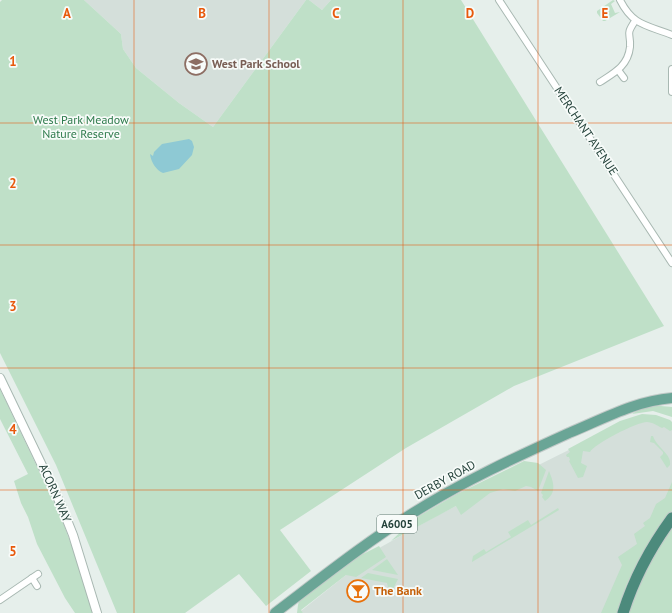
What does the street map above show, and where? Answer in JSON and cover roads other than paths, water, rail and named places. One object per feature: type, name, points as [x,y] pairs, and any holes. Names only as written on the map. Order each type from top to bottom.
[{"type":"highway","points":[[622,613],[639,570],[672,518]]},
{"type":"main road","name":"DERBY ROAD","points":[[282,611],[382,533],[451,491],[542,445],[628,408],[646,402],[672,398]]},
{"type":"main road","name":"DERBY ROAD","points":[[646,402],[672,404]]},
{"type":"street","name":"MERCHANT AVENUE","points":[[498,0],[672,263]]},
{"type":"street","points":[[620,0],[628,14],[635,21],[672,35]]},
{"type":"street","points":[[600,82],[624,65],[629,50],[628,32],[635,21]]},
{"type":"street","points":[[672,69],[672,92]]},
{"type":"street","points":[[618,70],[624,78]]},
{"type":"street","name":"ACORN WAY","points":[[0,378],[64,512],[97,613]]},
{"type":"street","points":[[0,600],[38,574]]},
{"type":"street","points":[[32,578],[37,586]]},
{"type":"water","points":[[189,139],[192,141],[194,147],[192,155],[179,169],[163,173],[156,168],[150,154],[153,156],[154,152],[162,144]]},
{"type":"place","name":"West Park School","points":[[196,64]]},
{"type":"place","name":"The Bank","points":[[358,591]]},
{"type":"park label","name":"West Park Meadow Nature Reserve","points":[[81,127]]}]
